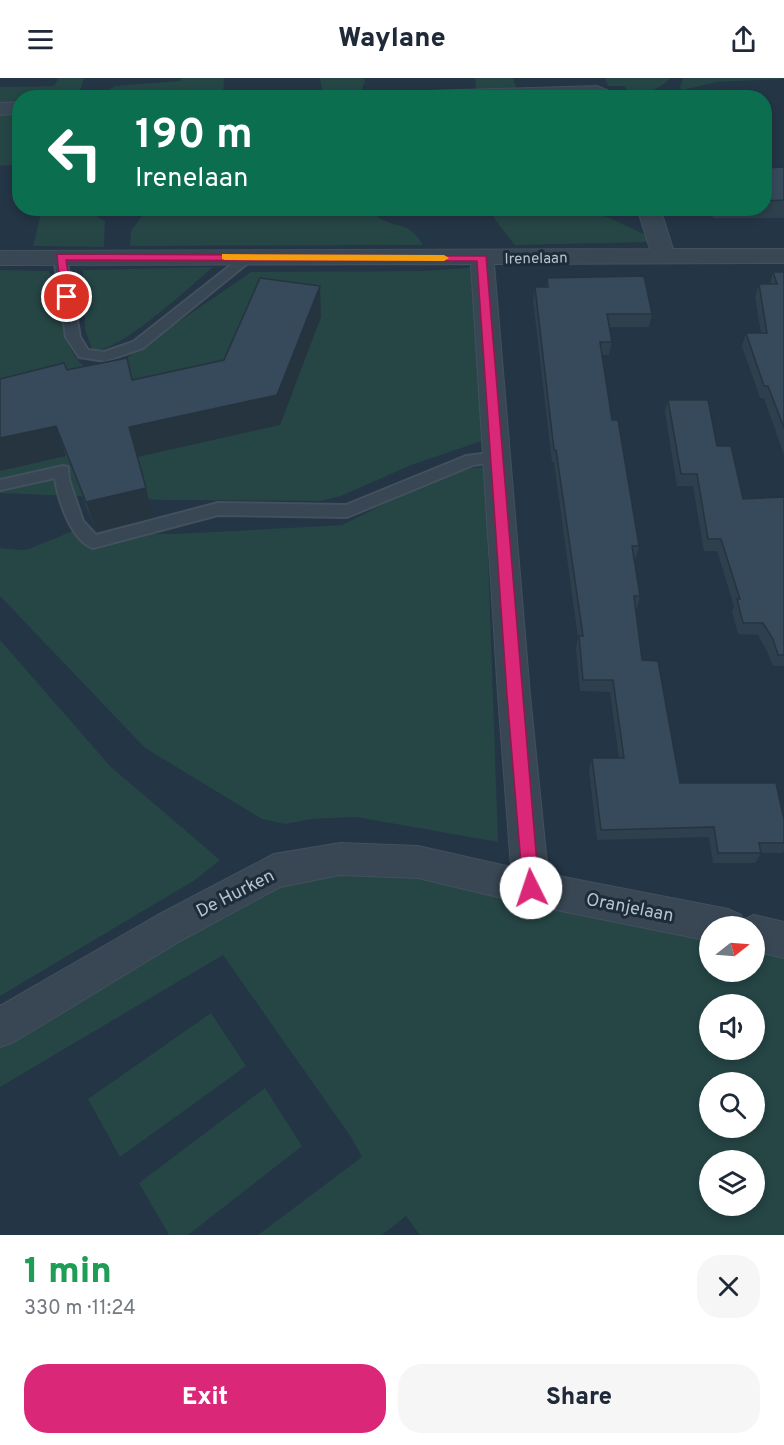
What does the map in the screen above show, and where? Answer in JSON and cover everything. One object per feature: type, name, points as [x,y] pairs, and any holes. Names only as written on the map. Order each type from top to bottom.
[{"type":"street","points":[[651,216],[664,256]]},
{"type":"street","name":"Irenelaan","points":[[0,258],[784,256]]},
{"type":"street","points":[[482,258],[514,695],[531,888]]},
{"type":"street","name":"De Hurken","points":[[0,1028],[169,928],[274,871],[340,859],[418,862],[531,888]]},
{"type":"street","name":"Oranjelaan","points":[[531,888],[699,921]]},
{"type":"street","points":[[765,936],[784,940]]},
{"type":"lane","points":[[60,257],[73,337],[84,354],[105,357],[138,345],[249,257]]},
{"type":"lane","points":[[0,485],[63,471],[62,480],[76,524],[93,542],[218,509],[347,511],[471,460],[498,457]]},
{"type":"green space","points":[[58,78],[84,78],[80,90],[12,90],[12,105],[0,105],[0,87],[55,85]]},
{"type":"green space","points":[[182,78],[224,78],[223,90],[109,90],[115,86],[179,81]]},
{"type":"green space","points":[[320,78],[363,78],[365,81],[362,90],[322,90]]},
{"type":"green space","points":[[475,78],[513,78],[516,88],[476,89]]},
{"type":"green space","points":[[605,78],[670,78],[653,90],[627,90],[625,86],[608,86]]},
{"type":"green space","points":[[683,78],[782,79],[717,82],[683,90],[680,88]]},
{"type":"green space","points":[[12,115],[12,165],[0,166],[0,116]]},
{"type":"green space","points":[[40,216],[96,216],[105,221],[104,247],[33,246]]},
{"type":"green space","points":[[142,216],[378,216],[409,229],[423,245],[130,246],[131,231]]},
{"type":"green space","points":[[493,216],[604,216],[652,238],[651,242],[515,245]]},
{"type":"green space","points":[[213,267],[134,332],[117,343],[102,349],[92,349],[85,330],[83,270]]},
{"type":"green space","points":[[479,267],[482,441],[411,465],[341,496],[320,501],[165,500],[0,493],[0,270],[49,271],[58,296],[69,346],[85,367],[122,361],[251,272],[422,271]]},
{"type":"green space","points":[[485,467],[498,842],[356,817],[312,819],[285,824],[262,819],[145,748],[0,596],[0,548],[29,549],[85,526],[93,534],[175,534],[342,525],[436,478],[467,468]]},
{"type":"green space","points":[[0,640],[110,766],[220,860],[195,880],[0,996]]},
{"type":"green space","points":[[382,868],[699,934],[699,982],[765,982],[765,948],[784,953],[784,1235],[420,1235],[406,1216],[382,1235],[258,1235],[362,1157],[351,1137],[223,955],[0,1087],[0,1046],[267,886]]},
{"type":"green space","points":[[211,1013],[246,1066],[120,1157],[88,1099]]},
{"type":"green space","points":[[265,1088],[302,1146],[188,1235],[169,1235],[139,1183]]},
{"type":"building","points":[[784,167],[784,200],[772,201],[772,168]]},
{"type":"building","points":[[773,272],[784,272],[784,428],[768,386],[764,386],[746,333],[767,333],[759,284],[777,284]]},
{"type":"building","points":[[644,276],[652,314],[607,314],[612,342],[600,342],[612,420],[618,420],[639,546],[632,546],[640,596],[634,596],[642,660],[658,661],[680,783],[776,783],[784,820],[784,843],[759,843],[761,853],[718,853],[714,827],[601,830],[592,758],[624,758],[613,680],[583,680],[579,636],[583,636],[556,450],[554,450],[535,287],[548,287],[547,278]]},
{"type":"building","points":[[260,278],[320,286],[277,395],[129,427],[146,488],[86,502],[56,426],[0,438],[0,379],[64,363],[67,370],[127,358],[132,380],[224,360]]},
{"type":"building","points":[[668,400],[708,400],[717,446],[731,446],[743,499],[784,497],[784,655],[778,655],[773,639],[763,623],[743,623],[737,599],[740,599],[721,539],[708,539],[697,474],[681,474]]},
{"type":"slow traffic","points":[[225,257],[444,258]]},
{"type":"route","points":[[67,297],[60,257],[482,258],[514,695],[521,751],[531,888]]}]
